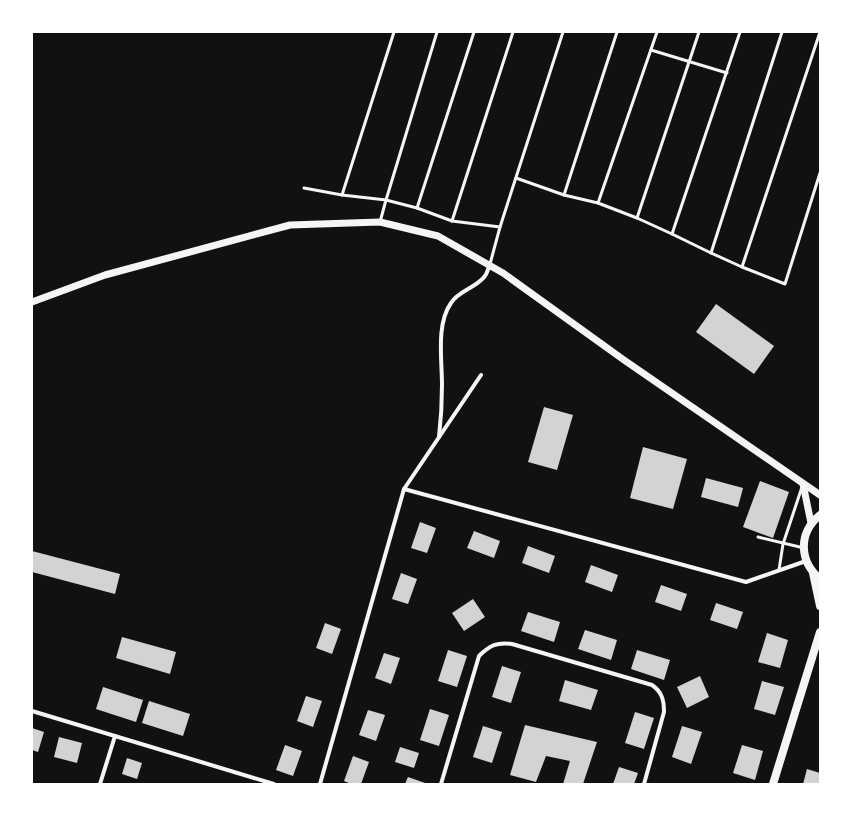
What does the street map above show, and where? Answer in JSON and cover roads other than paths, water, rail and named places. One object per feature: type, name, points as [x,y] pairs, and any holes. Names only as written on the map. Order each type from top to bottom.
[{"type":"main road","points":[[820,515],[811,523],[806,535],[804,548],[806,561],[813,572],[820,579]]},
{"type":"main road","points":[[813,572],[820,606]]},
{"type":"main road","points":[[773,784],[820,632]]},
{"type":"street","points":[[32,302],[105,275],[290,225],[380,222],[438,236],[503,272],[624,360],[820,495]]},
{"type":"street","points":[[438,440],[441,418],[441,349],[443,320],[451,302],[485,276],[490,265]]},
{"type":"street","points":[[320,784],[404,489],[481,375]]},
{"type":"street","points":[[803,484],[811,523]]},
{"type":"street","points":[[404,489],[746,582],[806,561]]},
{"type":"street","points":[[441,784],[479,656],[486,649],[496,644],[504,643],[512,644],[652,685],[657,689],[664,702],[664,712],[644,784]]},
{"type":"street","points":[[32,711],[274,784]]},
{"type":"street","points":[[100,784],[114,736]]},
{"type":"lane","points":[[342,195],[394,32]]},
{"type":"lane","points":[[380,222],[438,32]]},
{"type":"lane","points":[[417,208],[474,32]]},
{"type":"lane","points":[[452,221],[513,32]]},
{"type":"lane","points":[[490,265],[500,227],[563,32]]},
{"type":"lane","points":[[564,195],[618,32]]},
{"type":"lane","points":[[598,202],[657,32]]},
{"type":"lane","points":[[637,218],[699,32]]},
{"type":"lane","points":[[672,234],[740,32]]},
{"type":"lane","points":[[711,253],[782,32]]},
{"type":"lane","points":[[742,267],[820,32]]},
{"type":"lane","points":[[651,50],[726,73]]},
{"type":"lane","points":[[516,178],[564,195],[598,202],[637,218],[742,267],[785,284],[820,173]]},
{"type":"lane","points":[[304,188],[342,195],[386,200],[417,208],[452,221],[500,227]]},
{"type":"lane","points":[[779,570],[783,544],[803,484]]},
{"type":"lane","points":[[758,537],[804,548]]}]
